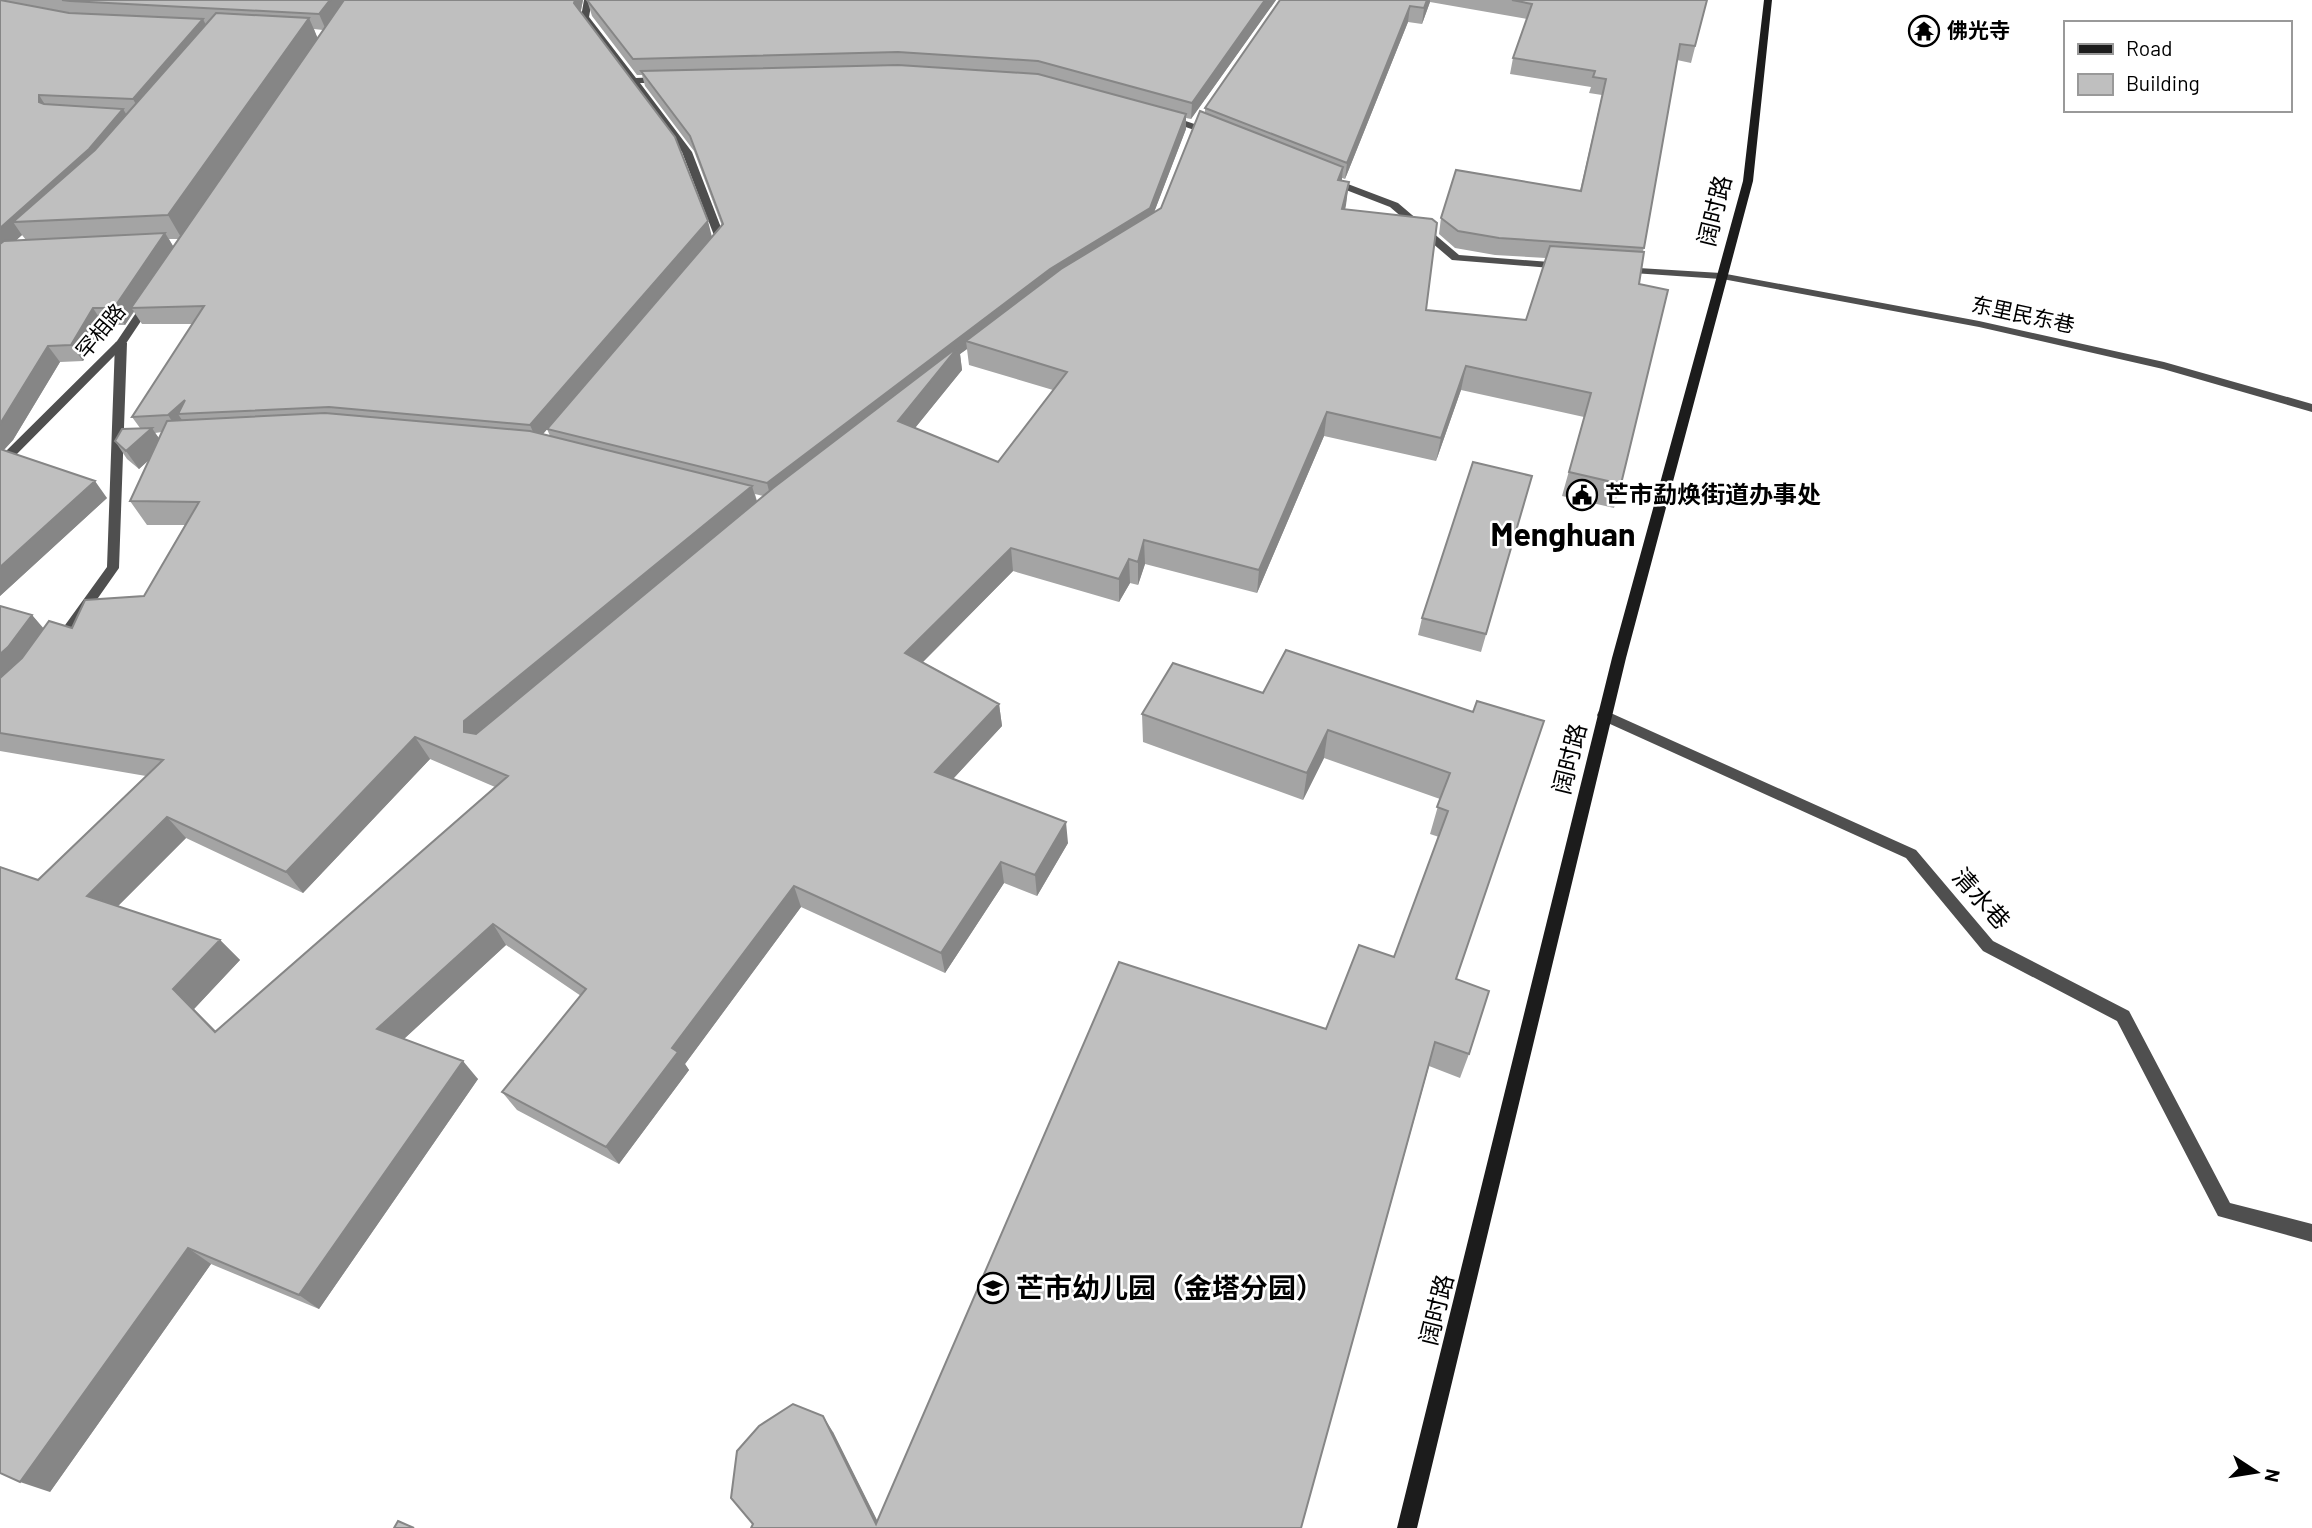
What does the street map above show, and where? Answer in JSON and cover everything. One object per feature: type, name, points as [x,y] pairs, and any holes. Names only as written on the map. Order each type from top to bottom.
[{"type":"main road","name":"阔时路","points":[[1407,1528],[1604,715],[1748,181],[1768,0]]},
{"type":"street","points":[[588,0],[585,17],[687,152],[719,238],[702,259]]},
{"type":"street","points":[[633,80],[673,80]]},
{"type":"street","points":[[1191,139],[1203,114]]},
{"type":"street","points":[[1156,115],[1220,136]]},
{"type":"street","points":[[1320,176],[1394,205],[1456,258],[1575,266]]},
{"type":"street","name":"东里民东巷","points":[[1615,269],[1721,276],[1979,324],[2164,366],[2312,408]]},
{"type":"street","name":"罕相路","points":[[0,464],[121,343],[158,288]]},
{"type":"street","points":[[51,654],[113,568],[121,343]]},
{"type":"street","points":[[117,441],[131,440]]},
{"type":"street","name":"清水巷","points":[[1604,715],[1911,854],[1988,946],[2123,1016],[2224,1210],[2312,1233]]},
{"type":"building","points":[[0,0],[69,13],[203,19],[133,99],[39,95],[39,102],[44,104],[123,109],[89,149],[0,228]]},
{"type":"building","points":[[62,0],[330,0],[319,14]]},
{"type":"building","points":[[344,0],[575,0],[574,3],[675,137],[708,221],[530,425],[329,407],[178,414],[185,400],[168,415],[132,417],[204,306],[131,308]]},
{"type":"building","points":[[587,0],[1265,0],[1192,103],[1038,61],[898,52],[633,59]]},
{"type":"building","points":[[1280,0],[1427,0],[1424,8],[1410,6],[1347,163],[1205,108]]},
{"type":"building","points":[[1512,0],[1707,0],[1695,46],[1680,44],[1644,248],[1499,238],[1458,231],[1441,218],[1456,170],[1581,191],[1606,79],[1593,77],[1595,71],[1513,58],[1532,4]]},
{"type":"building","points":[[216,13],[309,18],[168,215],[13,222],[95,150]]},
{"type":"building","points":[[898,65],[1038,74],[1186,114],[1150,208],[1050,269],[767,483],[547,429],[723,224],[690,136],[641,71]]},
{"type":"building","points":[[1200,111],[1343,167],[1338,180],[1349,182],[1342,209],[1432,219],[1437,223],[1426,310],[1526,320],[1550,246],[1644,252],[1639,284],[1668,290],[1621,484],[1569,472],[1591,393],[1466,366],[1441,438],[1327,412],[1259,570],[1144,540],[1138,562],[1129,559],[1119,579],[1011,548],[905,653],[999,704],[935,772],[1066,822],[1035,875],[1001,862],[941,953],[794,886],[672,1048],[678,1052],[606,1147],[502,1092],[586,989],[493,924],[377,1029],[463,1061],[299,1295],[188,1248],[20,1482],[0,1473],[0,867],[38,880],[163,760],[0,733],[0,678],[22,658],[49,621],[72,628],[85,600],[144,596],[199,502],[130,501],[167,421],[325,413],[530,431],[752,486],[464,721],[464,732],[476,734],[773,488],[959,346],[898,421],[998,462],[1067,372],[966,341],[1061,269],[1161,208]],"holes":[[[415,737],[508,776],[215,1032],[173,989],[220,940],[87,896],[167,817],[286,872]]]},
{"type":"building","points":[[165,233],[114,308],[93,308],[71,345],[48,346],[0,424],[0,244],[4,241]]},
{"type":"building","points":[[152,428],[126,451],[115,441],[122,429]]},
{"type":"building","points":[[0,449],[95,481],[0,567]]},
{"type":"building","points":[[1473,462],[1532,476],[1486,634],[1422,618]]},
{"type":"building","points":[[0,606],[32,615],[0,654]]},
{"type":"building","points":[[1286,650],[1473,712],[1477,701],[1544,721],[1456,979],[1489,991],[1469,1054],[1435,1042],[1301,1528],[751,1528],[753,1524],[731,1498],[737,1451],[759,1426],[793,1404],[823,1416],[876,1524],[1119,962],[1326,1029],[1359,945],[1394,957],[1448,811],[1437,807],[1450,773],[1328,730],[1307,773],[1142,714],[1173,663],[1263,693]]},
{"type":"building","points":[[398,1521],[414,1528],[394,1528]]},
{"type":"place","name":"佛光寺","points":[[1924,31]]},
{"type":"place","name":"芒市勐焕街道办事处","points":[[1582,495]]},
{"type":"place","name":"芒市幼儿园（金塔分园）","points":[[993,1288]]},
{"type":"district","name":"Menghuan","points":[[1563,535]]}]
